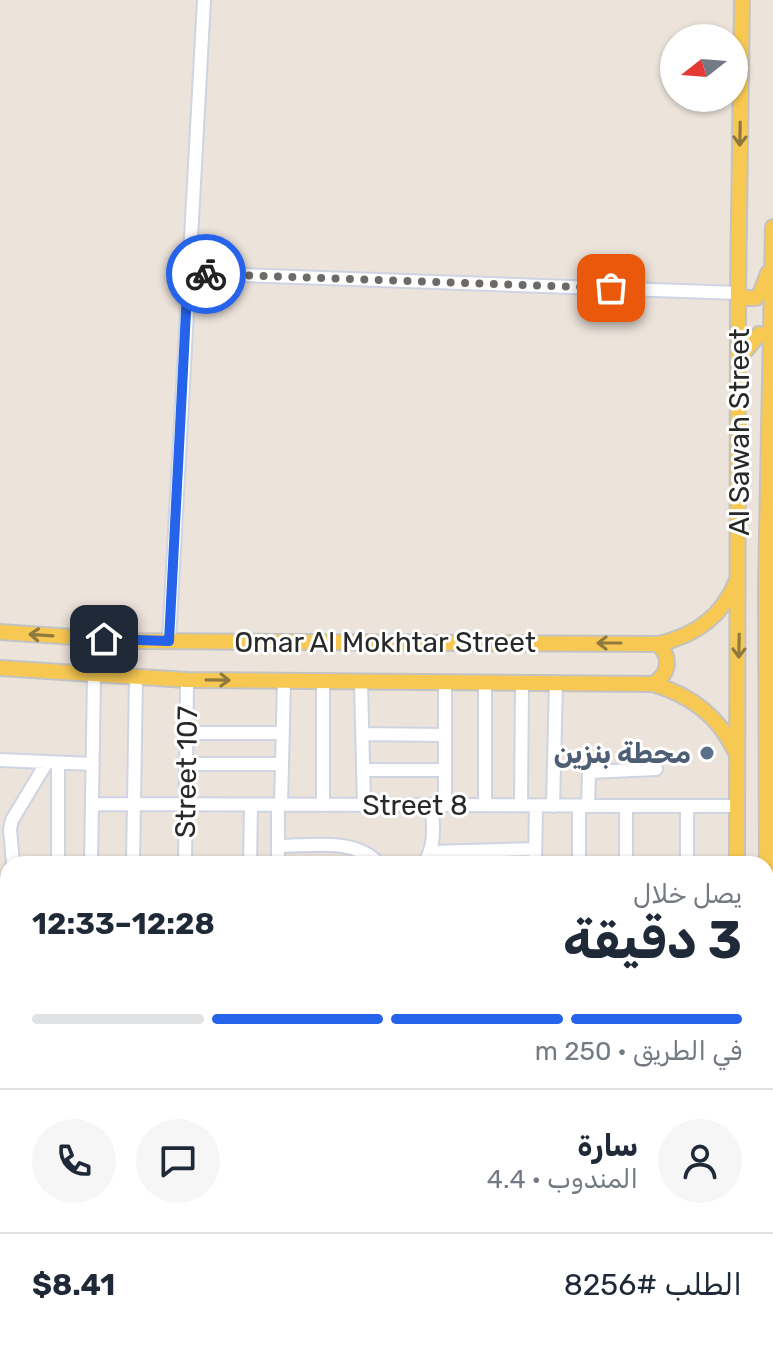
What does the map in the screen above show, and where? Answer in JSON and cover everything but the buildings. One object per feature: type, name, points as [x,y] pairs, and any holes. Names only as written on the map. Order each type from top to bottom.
[{"type":"main road","name":"Al Sawah Street","points":[[737,856],[742,0]]},
{"type":"main road","name":"Al Sawah Street","points":[[770,856],[773,227]]},
{"type":"main road","points":[[738,293],[748,299],[759,295],[772,263]]},
{"type":"main road","points":[[739,360],[759,334],[768,336],[771,344]]},
{"type":"main road","name":"Omar Al Mokhtar Street","points":[[0,632],[169,641],[658,644],[676,640],[709,621],[727,600],[739,574]]},
{"type":"main road","points":[[653,684],[662,679],[667,667],[666,654],[658,644]]},
{"type":"main road","name":"Omar Al Mokhtar Street","points":[[0,668],[187,680],[653,684],[688,698],[704,709],[729,738],[737,755]]},
{"type":"street","points":[[169,641],[204,0]]},
{"type":"street","points":[[188,273],[738,293]]},
{"type":"street","points":[[91,856],[94,675]]},
{"type":"street","points":[[133,856],[136,677]]},
{"type":"street","name":"Street 107","points":[[185,856],[187,680]]},
{"type":"street","points":[[278,856],[284,681]]},
{"type":"street","points":[[323,682],[323,805]]},
{"type":"street","points":[[361,682],[364,805]]},
{"type":"street","points":[[553,806],[556,682]]},
{"type":"street","points":[[429,856],[445,770],[445,683]]},
{"type":"street","points":[[485,683],[485,805]]},
{"type":"street","points":[[521,805],[522,683]]},
{"type":"street","points":[[186,733],[283,733]]},
{"type":"street","points":[[362,734],[445,735]]},
{"type":"street","points":[[0,760],[93,764]]},
{"type":"street","points":[[8,856],[12,820],[52,762]]},
{"type":"street","points":[[52,762],[58,856]]},
{"type":"street","points":[[186,764],[282,764]]},
{"type":"street","points":[[580,856],[589,772],[656,769]]},
{"type":"street","points":[[363,770],[445,770]]},
{"type":"street","name":"Street 8","points":[[92,804],[738,806]]},
{"type":"street","points":[[250,856],[251,805]]},
{"type":"street","points":[[535,856],[536,806]]},
{"type":"street","points":[[626,806],[626,856]]},
{"type":"street","points":[[687,806],[687,856]]},
{"type":"street","points":[[278,846],[354,846],[371,856]]},
{"type":"street","points":[[431,852],[535,849]]},
{"type":"way so far","points":[[206,274],[611,288]]},
{"type":"place","name":"محطة بنزين","points":[[707,753]]},
{"type":"route","points":[[104,639],[169,641],[188,273],[206,274]]}]
